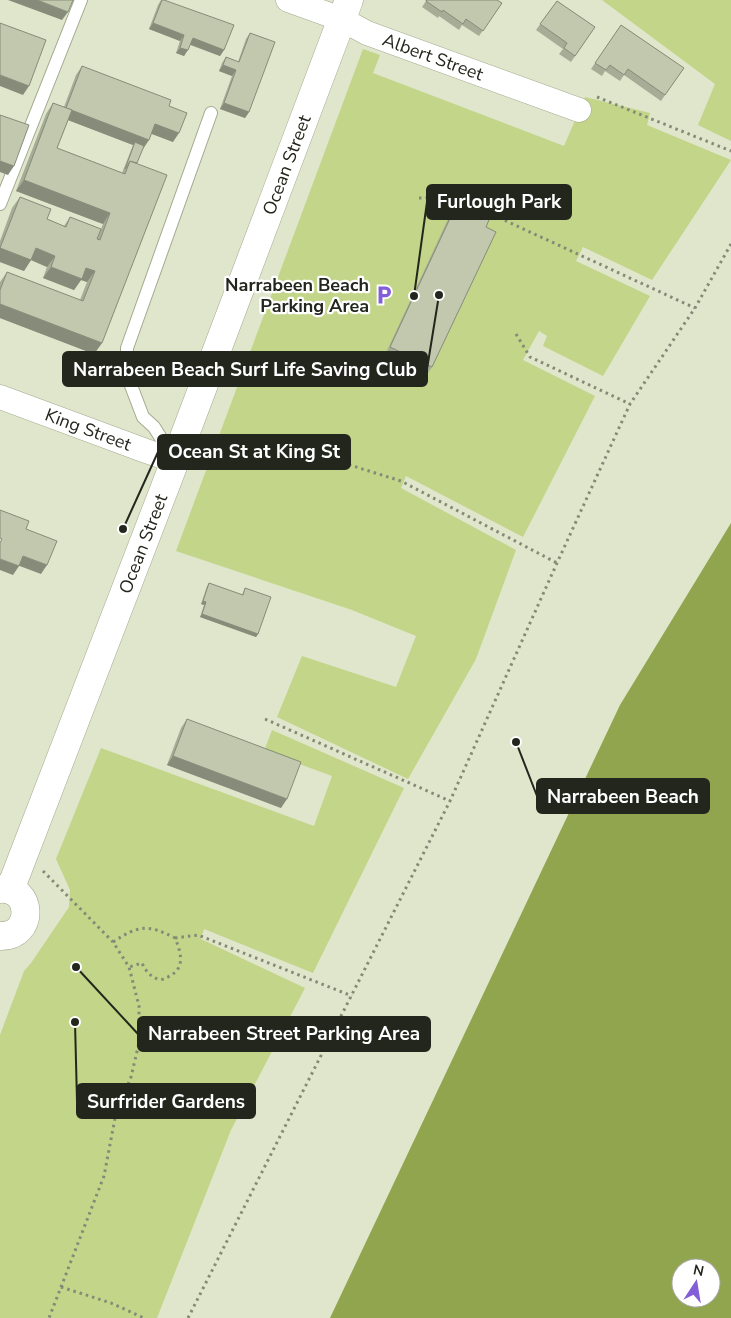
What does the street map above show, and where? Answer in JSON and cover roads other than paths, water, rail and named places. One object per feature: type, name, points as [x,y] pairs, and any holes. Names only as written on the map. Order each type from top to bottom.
[{"type":"street","name":"Albert Street","points":[[288,0],[345,10],[367,33],[579,110]]},
{"type":"street","name":"Ocean Street","points":[[0,936],[11,935],[18,931],[26,918],[25,904],[16,893],[5,890],[24,856],[345,10]]},
{"type":"street","name":"King Street","points":[[0,397],[175,461]]},
{"type":"lane","points":[[0,204],[81,0]]},
{"type":"lane","points":[[175,461],[154,427],[144,417],[127,375],[127,348],[211,113]]},
{"type":"place","name":"Narrabeen Beach Parking Area","points":[[384,295]]},
{"type":"place","name":"Narrabeen Beach Surf Life Saving Club","points":[[439,295]]},
{"type":"place","name":"Furlough Park","points":[[414,296]]},
{"type":"place","name":"Ocean St at King St","points":[[123,529]]},
{"type":"place","name":"Narrabeen Beach","points":[[516,742]]},
{"type":"place","name":"Narrabeen Street Parking Area","points":[[76,967]]},
{"type":"place","name":"Surfrider Gardens","points":[[75,1022]]}]
